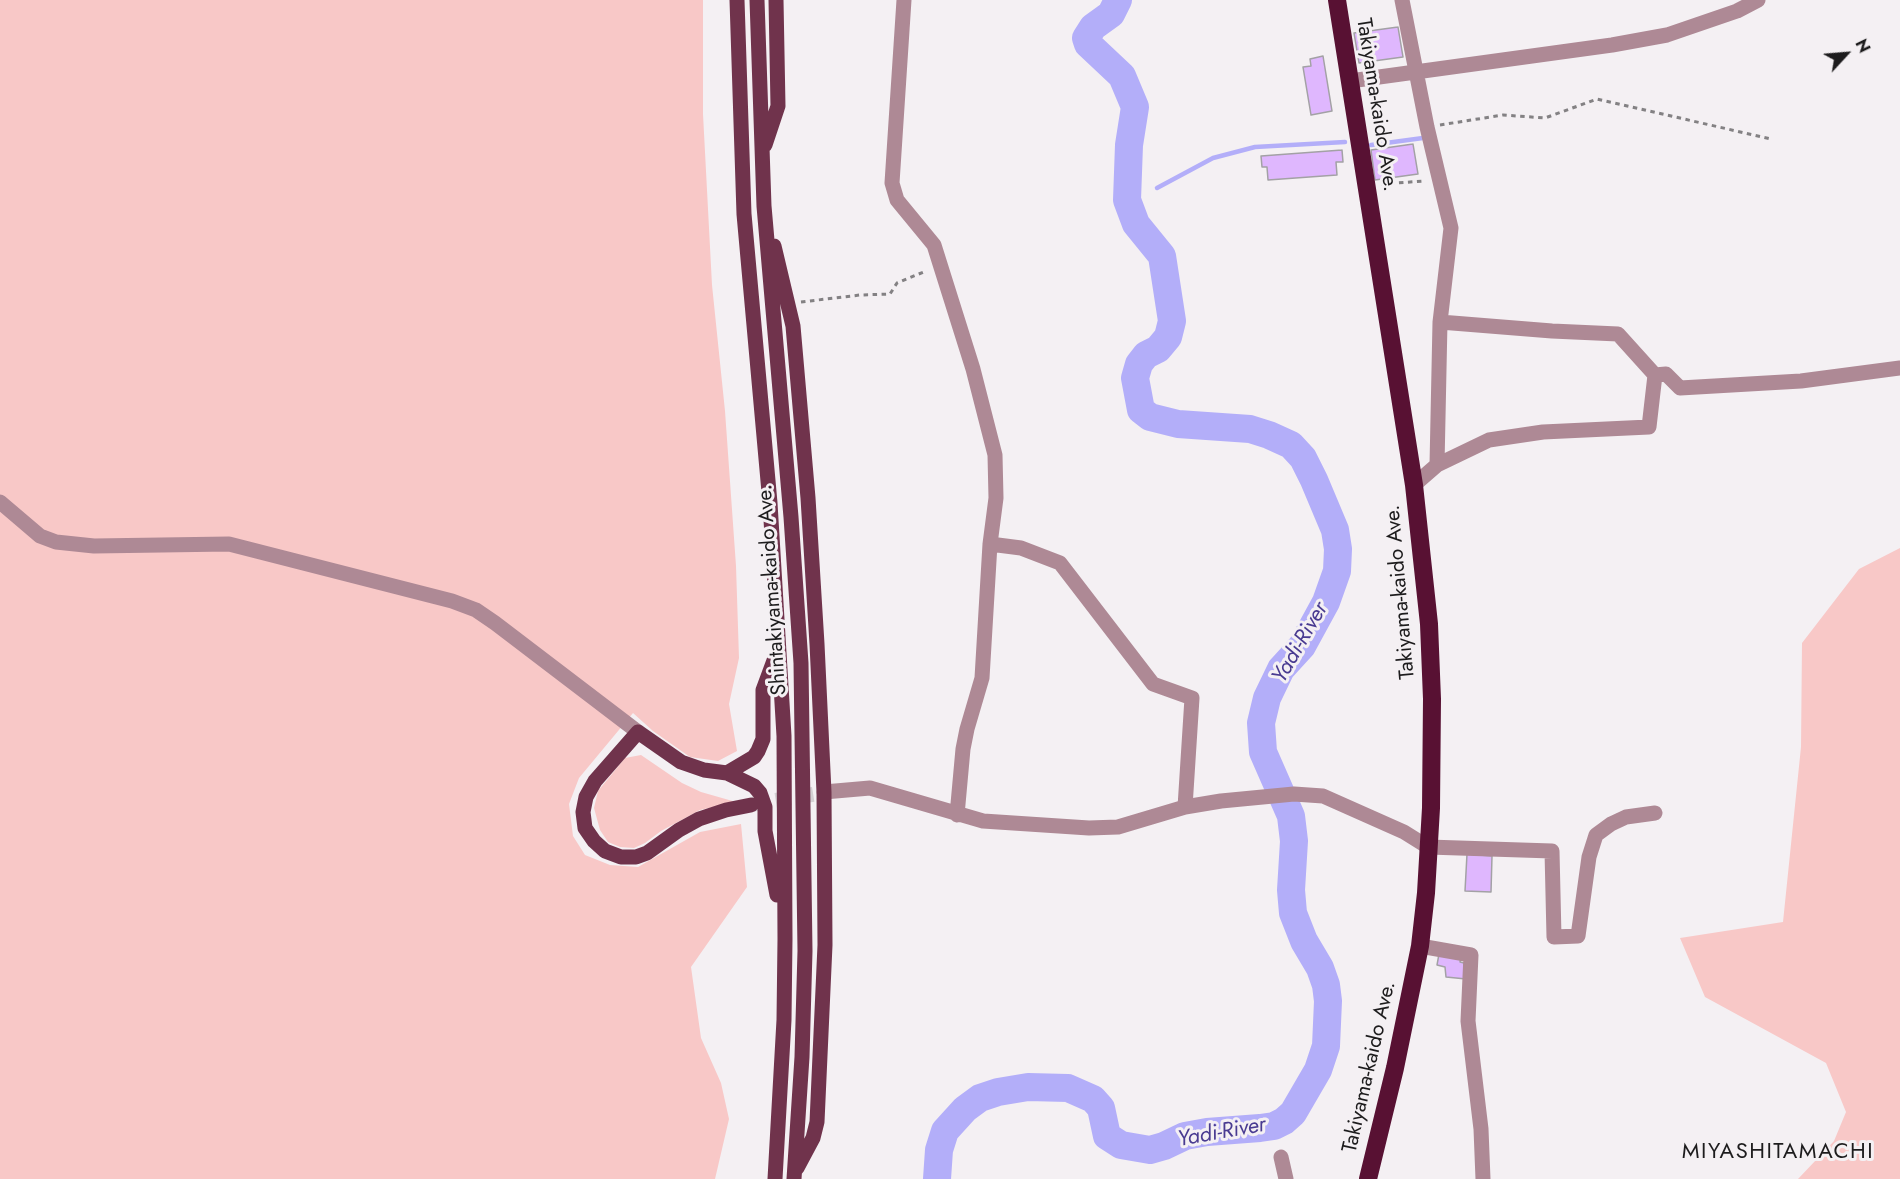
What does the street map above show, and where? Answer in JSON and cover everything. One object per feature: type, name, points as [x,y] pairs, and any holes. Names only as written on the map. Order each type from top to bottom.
[{"type":"highway","name":"Takiyama-kaido Ave.","points":[[1337,0],[1414,485],[1429,624],[1432,699],[1431,808],[1420,946],[1395,1068],[1368,1179]]},
{"type":"main road","name":"Shintakiyama-kaido Ave.","points":[[737,0],[744,214],[770,503],[784,736],[784,1020],[776,1179]]},
{"type":"main road","name":"Shintakiyama-kaido Ave.","points":[[757,0],[764,206],[791,517],[801,663],[805,951],[802,1057],[794,1176]]},
{"type":"main road","points":[[762,153],[778,106],[776,0]]},
{"type":"main road","points":[[764,206],[793,326],[808,498],[817,644],[825,945],[818,1122],[813,1138],[794,1176]]},
{"type":"main road","points":[[727,772],[754,757],[758,751],[762,739],[763,690],[779,648]]},
{"type":"main road","points":[[751,805],[699,819],[647,853],[636,857],[621,857],[604,850],[585,828],[583,812],[586,797],[595,781],[638,732],[681,762],[704,770],[727,772],[754,786],[765,807],[765,831],[785,939]]},
{"type":"street","points":[[904,0],[892,183],[897,200],[934,245],[973,369],[995,456],[996,498],[990,544],[982,678],[963,749],[957,815]]},
{"type":"street","points":[[1402,0],[1427,127],[1451,228],[1440,322],[1437,465]]},
{"type":"street","points":[[1350,81],[1612,45],[1667,35],[1737,11],[1758,0]]},
{"type":"street","points":[[1414,485],[1437,465],[1489,440],[1544,432],[1649,427],[1655,375],[1618,334],[1440,322]]},
{"type":"street","points":[[1655,375],[1666,374],[1680,388],[1801,381],[1900,368]]},
{"type":"street","points":[[0,502],[40,536],[56,542],[94,546],[229,544],[452,601],[476,610],[495,623],[638,732]]},
{"type":"street","points":[[990,544],[1021,548],[1060,563],[1153,684],[1192,698],[1185,807]]},
{"type":"street","points":[[820,793],[870,788],[983,821],[1089,828],[1118,827],[1185,807],[1221,801],[1294,794],[1323,796],[1404,832],[1428,847],[1552,851],[1554,937],[1578,936],[1589,857],[1596,835],[1626,817],[1655,813]]},
{"type":"street","points":[[1420,946],[1471,955],[1468,1021],[1481,1129],[1483,1179]]},
{"type":"street","points":[[1281,1157],[1286,1179]]},
{"type":"path","points":[[1427,127],[1503,115],[1545,118],[1597,99],[1771,139]]},
{"type":"path","points":[[1366,185],[1439,180]]},
{"type":"path","points":[[799,303],[860,295],[890,294],[897,283],[927,270],[939,261]]},
{"type":"shaded area","points":[[0,0],[703,0],[703,114],[712,285],[725,411],[736,566],[739,658],[729,704],[737,751],[718,761],[690,757],[653,731],[633,713],[579,778],[569,804],[573,836],[585,855],[610,865],[638,867],[700,832],[741,824],[747,887],[691,967],[701,1038],[721,1083],[729,1119],[715,1179],[0,1179]]},
{"type":"shaded area","points":[[1900,548],[1900,1179],[1798,1179],[1834,1141],[1846,1112],[1826,1063],[1705,997],[1680,938],[1783,922],[1801,747],[1802,643],[1859,569]]},
{"type":"shaded area","points":[[641,755],[682,783],[701,792],[736,802],[700,810],[634,848],[620,847],[608,842],[600,830],[594,808],[598,791],[625,758]]},
{"type":"building","points":[[1398,27],[1403,57],[1359,63],[1354,33]]},
{"type":"building","points":[[1323,56],[1332,111],[1311,115],[1303,67],[1311,66],[1310,59]]},
{"type":"building","points":[[1413,144],[1418,174],[1375,180],[1371,150]]},
{"type":"building","points":[[1342,150],[1343,162],[1336,162],[1337,175],[1268,180],[1267,167],[1262,167],[1261,156]]},
{"type":"building","points":[[1467,854],[1492,856],[1491,892],[1465,891]]},
{"type":"building","points":[[1439,954],[1461,957],[1460,962],[1464,963],[1466,979],[1446,977],[1445,967],[1437,965]]},
{"type":"waterway","name":"Yadi-River","points":[[937,1179],[939,1150],[945,1131],[965,1109],[980,1098],[998,1092],[1028,1087],[1068,1088],[1093,1099],[1101,1108],[1107,1136],[1121,1145],[1150,1150],[1185,1136],[1274,1126],[1284,1121],[1293,1113],[1318,1070],[1326,1046],[1328,1001],[1326,985],[1293,913],[1291,890],[1294,841],[1291,816],[1263,752],[1261,723],[1267,698],[1281,669],[1302,646],[1326,602],[1337,571],[1338,549],[1335,530],[1303,458],[1291,445],[1250,429],[1178,424],[1150,417],[1141,410],[1135,378],[1139,364],[1146,355],[1158,349],[1168,337],[1172,321],[1162,256],[1136,224],[1127,200],[1129,145],[1135,107],[1122,76],[1088,44],[1086,38],[1093,27],[1111,14],[1118,0]]},
{"type":"waterway","points":[[1371,145],[1423,138]]},
{"type":"waterway","points":[[1157,188],[1213,158],[1255,147],[1345,142]]},
{"type":"tunnel","points":[[753,804],[815,794]]},
{"type":"district","name":"MIYASHITAMACHI","points":[[1778,1153]]}]
